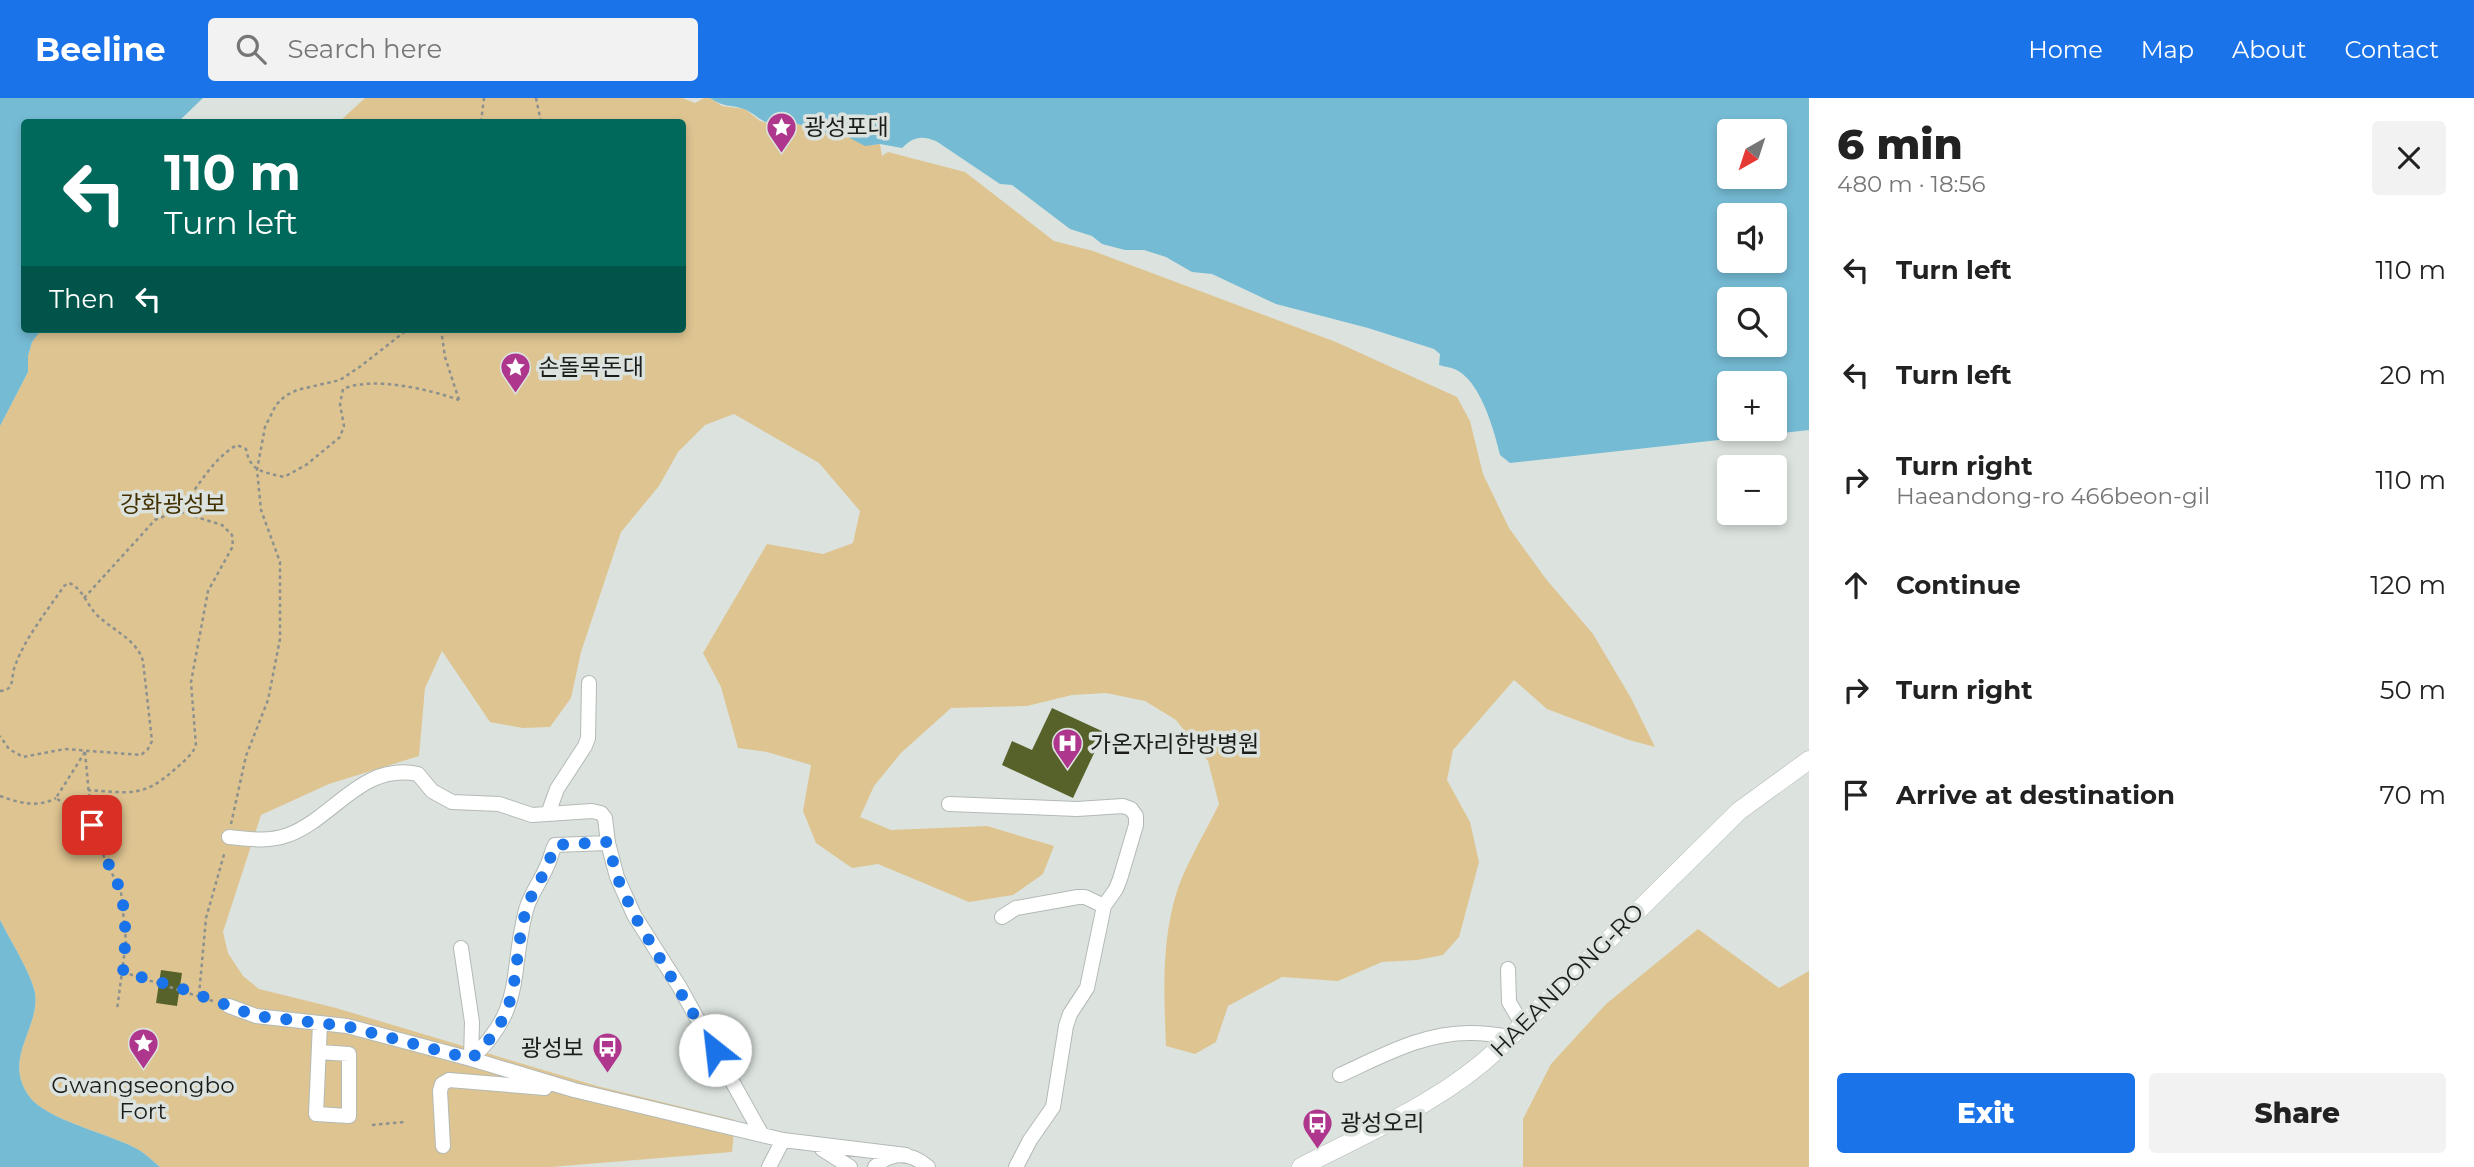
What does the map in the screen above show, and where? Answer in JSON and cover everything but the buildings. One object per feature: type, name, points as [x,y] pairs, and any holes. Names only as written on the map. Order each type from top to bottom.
[{"type":"main road","name":"HAEANDONG-RO","points":[[1301,1167],[1438,1095],[1469,1073],[1739,811],[1809,760]]},
{"type":"street","points":[[548,814],[557,789],[588,738],[589,683]]},
{"type":"street","points":[[229,837],[266,840],[287,835],[304,828],[356,787],[393,773],[418,774],[432,791],[452,802],[499,804],[532,815],[592,811],[601,813],[605,818],[617,877],[634,915],[679,986],[762,1135]]},
{"type":"street","points":[[949,804],[1077,809],[1122,806],[1131,809],[1136,816],[1132,839],[1116,889],[1107,898],[1104,906],[1087,988],[1070,1014],[1066,1026],[1053,1107],[1030,1140],[1016,1167]]},
{"type":"street","points":[[471,1059],[496,1032],[508,1009],[527,907],[555,845],[608,842]]},
{"type":"street","points":[[1002,917],[1016,908],[1085,897],[1104,906]]},
{"type":"street","points":[[461,948],[472,1022],[471,1059]]},
{"type":"street","points":[[1340,1075],[1407,1044],[1430,1038],[1516,1030],[1510,1002],[1508,969]]},
{"type":"street","points":[[229,1006],[256,1016],[346,1026],[575,1090],[783,1140],[906,1155],[918,1159],[928,1167]]},
{"type":"street","points":[[319,1052],[349,1054],[349,1116],[316,1114],[320,1023]]},
{"type":"street","points":[[443,1146],[440,1091],[442,1084],[449,1080],[575,1090]]},
{"type":"street","points":[[769,1167],[783,1140]]},
{"type":"street","points":[[815,1145],[850,1167]]},
{"type":"street","points":[[875,1167],[882,1160],[906,1155]]},
{"type":"path","points":[[481,119],[484,98]]},
{"type":"path","points":[[536,98],[540,119]]},
{"type":"path","points":[[199,995],[206,918],[229,837],[246,755],[268,700],[279,639],[279,562],[261,510],[257,470],[265,428],[276,405],[285,396],[297,390],[340,380],[406,333]]},
{"type":"path","points":[[84,598],[155,520],[177,511],[192,496],[215,461],[237,445],[246,449],[248,460],[257,470],[284,477],[306,465],[341,437],[344,426],[340,404],[343,389],[355,384],[434,391],[459,400],[445,357],[442,333]]},
{"type":"path","points":[[88,790],[137,792],[149,789],[192,754],[196,747],[191,682],[204,611],[208,591],[233,546],[232,535],[222,525],[177,511]]},
{"type":"path","points":[[0,691],[7,690],[12,685],[14,667],[37,625],[64,586],[69,583],[75,586],[95,614],[140,651],[152,741],[141,755],[65,750],[23,757],[9,749],[0,736]]},
{"type":"path","points":[[85,752],[92,825],[97,842],[121,892],[126,942],[117,1010]]},
{"type":"path","points":[[0,796],[31,804],[47,803],[56,798],[85,752]]},
{"type":"path","points":[[56,798],[92,825]]},
{"type":"path","points":[[123,972],[229,1006]]},
{"type":"path","points":[[372,1125],[404,1122]]},
{"type":"green space","name":"강화광성보","points":[[365,98],[682,98],[695,103],[710,98],[722,106],[745,109],[760,121],[770,124],[778,118],[864,144],[880,144],[882,156],[888,152],[965,172],[1054,241],[1093,251],[1336,342],[1457,397],[1470,421],[1483,474],[1509,528],[1546,579],[1593,634],[1631,698],[1655,747],[1547,709],[1514,680],[1453,750],[1447,780],[1470,822],[1479,862],[1459,937],[1443,955],[1382,962],[1338,981],[1282,977],[1228,1006],[1216,1042],[1195,1054],[1166,1046],[1165,968],[1172,910],[1186,870],[1219,804],[1208,761],[1176,720],[1145,701],[1106,693],[1072,695],[1027,706],[951,708],[901,753],[874,786],[860,817],[891,830],[987,826],[1054,846],[1043,874],[1013,895],[969,902],[878,864],[852,868],[816,843],[803,811],[811,765],[767,752],[738,748],[721,687],[703,653],[767,544],[823,554],[853,543],[860,511],[819,463],[734,414],[705,425],[678,452],[659,486],[621,532],[581,652],[571,698],[550,727],[523,728],[490,722],[442,651],[425,688],[419,756],[329,784],[261,815],[223,932],[228,953],[243,976],[259,989],[336,1008],[597,1086],[735,1120],[732,1152],[551,1167],[160,1167],[127,1144],[80,1126],[37,1105],[22,1082],[19,1069],[20,1056],[35,1006],[35,993],[25,967],[0,920],[0,426],[28,372],[28,356],[32,342],[39,333],[686,333],[686,119],[342,119]]},
{"type":"green space","points":[[1698,929],[1779,988],[1809,971],[1809,1167],[1523,1167],[1523,1119],[1551,1064],[1606,1004]]},
{"type":"water","points":[[0,98],[203,98],[181,119],[21,119],[21,333],[39,333],[32,342],[28,356],[28,372],[0,426]]},
{"type":"water","points":[[710,98],[1809,98],[1809,430],[1787,432],[1787,371],[1717,371],[1717,440],[1510,463],[1500,455],[1491,422],[1475,388],[1458,371],[1439,365],[1440,354],[1434,349],[1368,328],[1276,304],[1212,274],[1192,272],[1166,257],[1144,250],[1125,250],[1102,244],[1092,236],[1070,229],[1012,185],[1000,184],[931,139],[918,138],[902,148],[880,144],[865,146],[846,136],[778,118],[771,124],[744,109],[723,105]]},
{"type":"water","points":[[0,920],[25,967],[35,993],[35,1006],[20,1056],[19,1069],[29,1096],[49,1112],[139,1150],[160,1167],[0,1167]]},
{"type":"place","name":"광성포대","points":[[781,154]]},
{"type":"place","name":"손돌목돈대","points":[[515,394]]},
{"type":"place","name":"가온자리한방병원","points":[[1067,771]]},
{"type":"place","name":"Gwangseongbo Fort","points":[[143,1071]]},
{"type":"place","name":"광성보","points":[[607,1075]]},
{"type":"place","name":"광성오리","points":[[1317,1150]]},
{"type":"route","points":[[92,825],[97,842],[121,892],[126,942],[123,972],[180,988],[256,1016],[346,1026],[471,1059],[496,1032],[508,1009],[527,907],[555,845],[608,842],[617,877],[634,915],[715,1050]]}]
